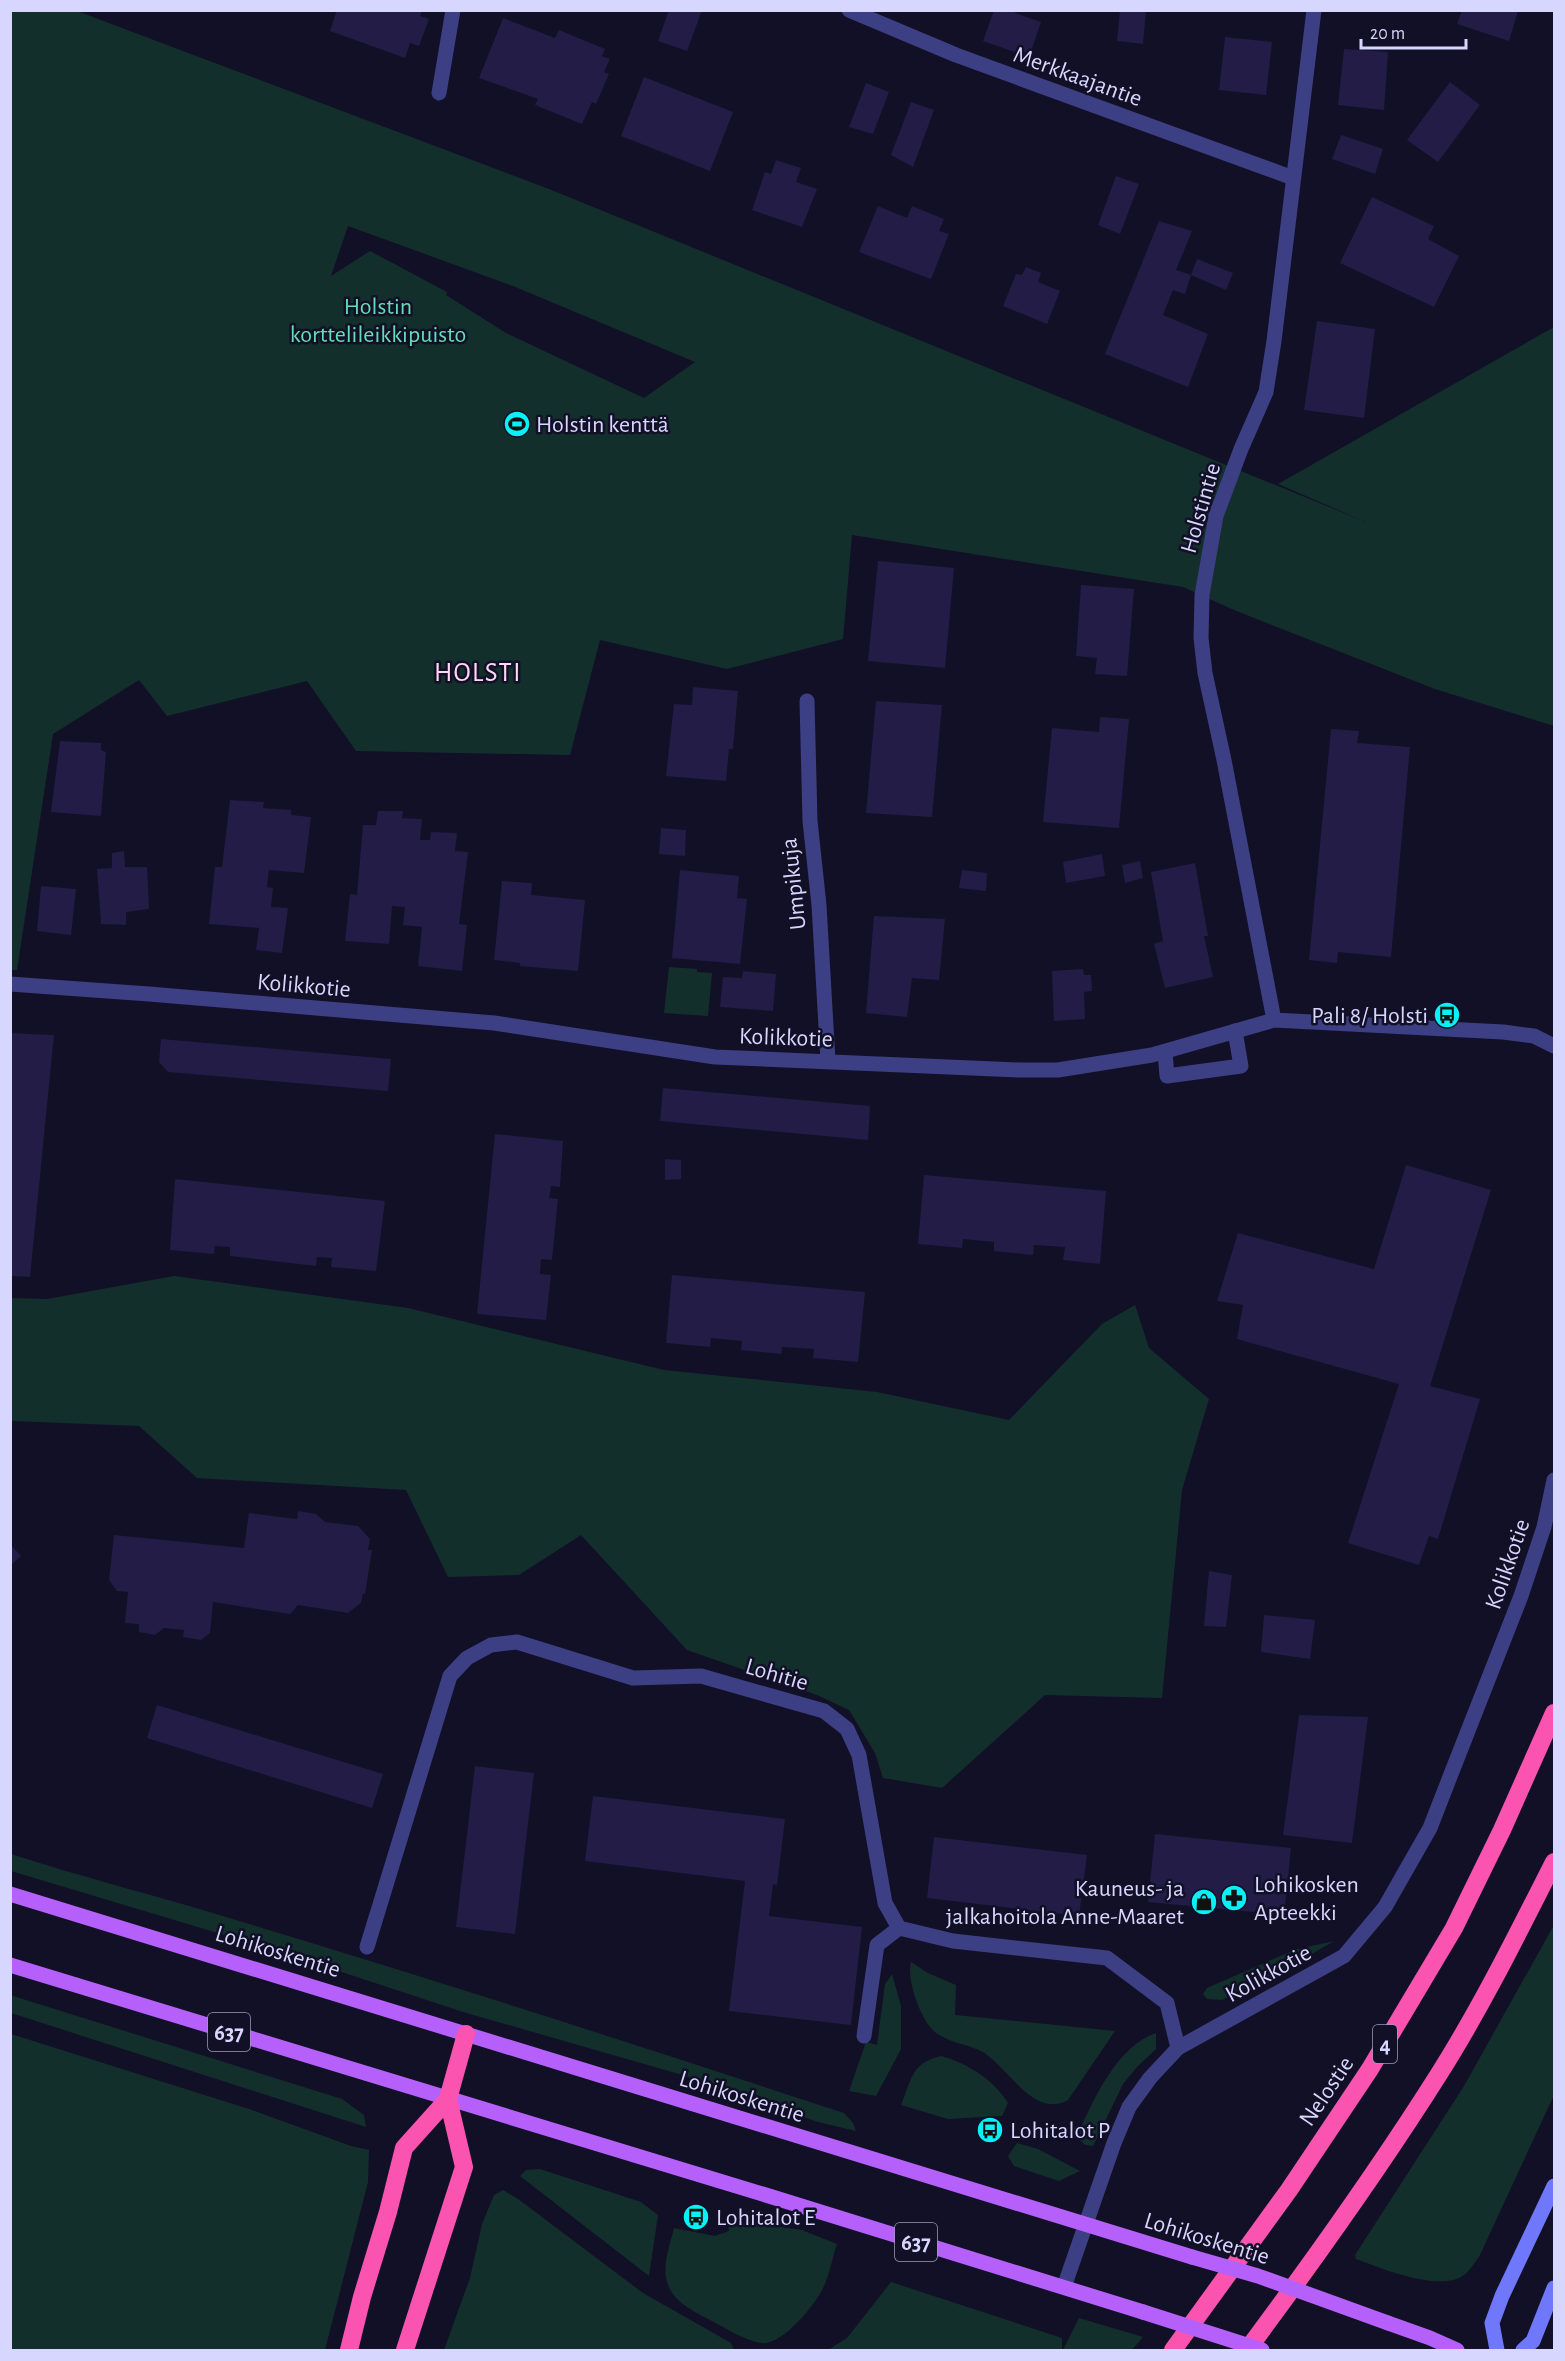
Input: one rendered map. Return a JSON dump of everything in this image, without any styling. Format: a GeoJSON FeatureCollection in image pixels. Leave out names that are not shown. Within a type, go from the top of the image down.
{"type":"FeatureCollection","features":[{"type":"Feature","properties":{"kind":"highway","name":"Nelostie"},"geometry":{"type":"LineString","coordinates":[[1173,2350],[1289,2190],[1370,2069],[1454,1928],[1502,1830],[1554,1713]]}},
{"type":"Feature","properties":{"kind":"highway"},"geometry":{"type":"LineString","coordinates":[[1248,2350],[1349,2211],[1440,2072],[1514,1941],[1554,1862]]}},
{"type":"Feature","properties":{"kind":"highway"},"geometry":{"type":"LineString","coordinates":[[349,2350],[404,2148],[448,2099],[466,2034]]}},
{"type":"Feature","properties":{"kind":"highway"},"geometry":{"type":"LineString","coordinates":[[405,2350],[464,2167],[448,2099]]}},
{"type":"Feature","properties":{"kind":"main road","name":"Lohikoskentie"},"geometry":{"type":"LineString","coordinates":[[10,1894],[338,1992],[466,2034],[1258,2276],[1430,2338],[1457,2350]]}},
{"type":"Feature","properties":{"kind":"main road","name":"637"},"geometry":{"type":"LineString","coordinates":[[10,1965],[1064,2287],[1262,2350]]}},
{"type":"Feature","properties":{"kind":"street"},"geometry":{"type":"LineString","coordinates":[[439,93],[453,10]]}},
{"type":"Feature","properties":{"kind":"street","name":"Merkkaajantie"},"geometry":{"type":"LineString","coordinates":[[849,10],[967,59],[1293,178]]}},
{"type":"Feature","properties":{"kind":"street","name":"Holstintie"},"geometry":{"type":"LineString","coordinates":[[1274,1020],[1205,673],[1201,639],[1202,595],[1216,516],[1241,449],[1266,392],[1314,10]]}},
{"type":"Feature","properties":{"kind":"street","name":"Umpikuja"},"geometry":{"type":"LineString","coordinates":[[807,701],[810,821],[819,905],[828,1061]]}},
{"type":"Feature","properties":{"kind":"street","name":"Kolikkotie"},"geometry":{"type":"LineString","coordinates":[[10,984],[494,1023],[715,1057],[1019,1070],[1058,1070],[1165,1052],[1274,1020],[1503,1032],[1534,1036],[1554,1046]]}},
{"type":"Feature","properties":{"kind":"street"},"geometry":{"type":"LineString","coordinates":[[1165,1052],[1167,1076],[1241,1066],[1235,1031]]}},
{"type":"Feature","properties":{"kind":"street","name":"Kolikkotie"},"geometry":{"type":"LineString","coordinates":[[1064,2287],[1087,2224],[1104,2167],[1129,2107],[1150,2078],[1178,2048],[1344,1956],[1385,1907],[1430,1828],[1521,1596],[1544,1527],[1554,1480]]}},
{"type":"Feature","properties":{"kind":"street","name":"Lohitie"},"geometry":{"type":"LineString","coordinates":[[366,1947],[450,1676],[467,1658],[491,1645],[517,1642],[633,1678],[701,1676],[824,1711],[847,1729],[859,1755],[885,1903],[899,1928]]}},
{"type":"Feature","properties":{"kind":"street"},"geometry":{"type":"LineString","coordinates":[[864,2036],[877,1945],[899,1928],[953,1941],[1107,1958],[1167,2003],[1178,2048]]}},
{"type":"Feature","properties":{"kind":"street"},"geometry":{"type":"LineString","coordinates":[[1497,2350],[1492,2323],[1502,2296],[1554,2186]]}},
{"type":"Feature","properties":{"kind":"street"},"geometry":{"type":"LineString","coordinates":[[1523,2350],[1533,2341],[1554,2288]]}},
{"type":"Feature","properties":{"kind":"green space","name":"Holstin korttelileikkipuisto"},"geometry":{"type":"Polygon","coordinates":[[[11,11],[77,11],[549,189],[1366,522],[1278,484],[1554,327],[1554,726],[1435,689],[1234,610],[1183,587],[852,535],[843,639],[727,669],[600,640],[570,755],[356,751],[307,681],[167,716],[139,680],[53,734],[17,970],[11,970],[11,11]],[[348,226],[331,276],[370,251],[447,292],[446,295],[506,333],[644,398],[695,362],[513,286],[348,226]]]}},
{"type":"Feature","properties":{"kind":"green space"},"geometry":{"type":"Polygon","coordinates":[[[669,967],[697,969],[697,972],[712,973],[708,1016],[664,1013],[669,967]]]}},
{"type":"Feature","properties":{"kind":"green space"},"geometry":{"type":"Polygon","coordinates":[[[174,1276],[408,1308],[664,1370],[877,1392],[1009,1420],[1102,1324],[1135,1305],[1149,1348],[1209,1399],[1182,1490],[1162,1698],[1045,1695],[942,1788],[883,1778],[875,1753],[849,1710],[817,1695],[687,1650],[581,1535],[519,1575],[448,1577],[406,1490],[197,1478],[139,1426],[11,1421],[11,1298],[47,1299],[174,1276]]]}},
{"type":"Feature","properties":{"kind":"green space"},"geometry":{"type":"Polygon","coordinates":[[[11,1854],[389,1967],[844,2113],[853,2123],[856,2131],[818,2122],[679,2074],[460,2011],[281,1952],[11,1871],[11,1854]]]}},
{"type":"Feature","properties":{"kind":"green space"},"geometry":{"type":"Polygon","coordinates":[[[1554,1925],[1554,2095],[1479,2257],[1464,2275],[1453,2280],[1441,2281],[1410,2277],[1356,2259],[1355,2255],[1464,2086],[1554,1925]]]}},
{"type":"Feature","properties":{"kind":"green space"},"geometry":{"type":"Polygon","coordinates":[[[1334,1941],[1295,1964],[1222,2000],[1207,1999],[1203,1994],[1207,1988],[1294,1950],[1334,1941]]]}},
{"type":"Feature","properties":{"kind":"green space"},"geometry":{"type":"Polygon","coordinates":[[[911,1962],[928,1973],[956,1985],[955,2015],[1115,2031],[1068,2100],[1055,2104],[1043,2103],[1021,2088],[990,2057],[979,2050],[946,2039],[930,2027],[916,2000],[911,1979],[911,1962]]]}},
{"type":"Feature","properties":{"kind":"green space"},"geometry":{"type":"Polygon","coordinates":[[[892,1974],[901,2006],[901,2049],[876,2096],[849,2091],[866,2042],[877,2045],[885,1984],[892,1974]]]}},
{"type":"Feature","properties":{"kind":"green space"},"geometry":{"type":"Polygon","coordinates":[[[10,1995],[342,2099],[364,2115],[366,2127],[11,2013],[10,1995]]]}},
{"type":"Feature","properties":{"kind":"green space"},"geometry":{"type":"Polygon","coordinates":[[[1156,2033],[1156,2049],[1123,2084],[1093,2146],[1085,2145],[1079,2139],[1080,2129],[1101,2087],[1119,2060],[1130,2049],[1142,2039],[1156,2033]]]}},
{"type":"Feature","properties":{"kind":"green space"},"geometry":{"type":"Polygon","coordinates":[[[11,2034],[249,2109],[351,2146],[369,2150],[368,2182],[325,2350],[11,2350],[11,2034]]]}},
{"type":"Feature","properties":{"kind":"green space"},"geometry":{"type":"Polygon","coordinates":[[[941,2056],[970,2068],[988,2080],[1008,2103],[1002,2116],[948,2119],[901,2105],[918,2068],[931,2059],[941,2056]]]}},
{"type":"Feature","properties":{"kind":"green space"},"geometry":{"type":"Polygon","coordinates":[[[1017,2143],[1038,2149],[1080,2171],[1059,2181],[1014,2166],[1008,2156],[1017,2143]]]}},
{"type":"Feature","properties":{"kind":"green space"},"geometry":{"type":"Polygon","coordinates":[[[540,2169],[641,2202],[658,2215],[649,2276],[520,2176],[526,2170],[540,2169]]]}},
{"type":"Feature","properties":{"kind":"green space"},"geometry":{"type":"Polygon","coordinates":[[[503,2190],[643,2293],[731,2343],[734,2350],[444,2350],[470,2278],[482,2224],[494,2195],[503,2190]]]}},
{"type":"Feature","properties":{"kind":"green space"},"geometry":{"type":"Polygon","coordinates":[[[728,2220],[802,2230],[837,2244],[825,2283],[813,2304],[788,2331],[769,2342],[761,2343],[748,2339],[691,2309],[674,2295],[667,2282],[666,2262],[674,2228],[715,2236],[729,2231],[728,2220]]]}},
{"type":"Feature","properties":{"kind":"green space"},"geometry":{"type":"Polygon","coordinates":[[[891,2282],[1062,2338],[1062,2350],[828,2350],[847,2338],[891,2282]]]}},
{"type":"Feature","properties":{"kind":"green space"},"geometry":{"type":"Polygon","coordinates":[[[1079,2318],[1143,2337],[1132,2350],[1063,2350],[1079,2318]]]}},
{"type":"Feature","properties":{"kind":"building"},"geometry":{"type":"Polygon","coordinates":[[[337,10],[422,10],[420,16],[429,19],[419,46],[410,43],[405,58],[330,31],[337,10]]]}},
{"type":"Feature","properties":{"kind":"building"},"geometry":{"type":"Polygon","coordinates":[[[669,10],[702,10],[687,51],[658,41],[669,10]]]}},
{"type":"Feature","properties":{"kind":"building"},"geometry":{"type":"Polygon","coordinates":[[[994,10],[1016,10],[1015,13],[1041,22],[1029,57],[983,41],[994,10]]]}},
{"type":"Feature","properties":{"kind":"building"},"geometry":{"type":"Polygon","coordinates":[[[1120,10],[1146,10],[1143,44],[1117,41],[1120,10]]]}},
{"type":"Feature","properties":{"kind":"building"},"geometry":{"type":"Polygon","coordinates":[[[1462,10],[1518,11],[1509,41],[1457,24],[1462,10]]]}},
{"type":"Feature","properties":{"kind":"building"},"geometry":{"type":"Polygon","coordinates":[[[503,18],[555,38],[559,30],[605,49],[602,56],[610,59],[604,72],[609,74],[596,104],[592,102],[582,124],[535,105],[538,99],[479,78],[503,18]]]}},
{"type":"Feature","properties":{"kind":"building"},"geometry":{"type":"Polygon","coordinates":[[[1225,37],[1272,42],[1266,95],[1219,90],[1225,37]]]}},
{"type":"Feature","properties":{"kind":"building"},"geometry":{"type":"Polygon","coordinates":[[[1344,49],[1388,52],[1384,110],[1338,105],[1344,49]]]}},
{"type":"Feature","properties":{"kind":"building"},"geometry":{"type":"Polygon","coordinates":[[[644,77],[733,112],[710,171],[621,136],[644,77]]]}},
{"type":"Feature","properties":{"kind":"building"},"geometry":{"type":"Polygon","coordinates":[[[1450,82],[1480,105],[1438,162],[1407,140],[1450,82]]]}},
{"type":"Feature","properties":{"kind":"building"},"geometry":{"type":"Polygon","coordinates":[[[866,83],[889,92],[873,134],[849,127],[866,83]]]}},
{"type":"Feature","properties":{"kind":"building"},"geometry":{"type":"Polygon","coordinates":[[[911,102],[934,110],[913,167],[891,155],[911,102]]]}},
{"type":"Feature","properties":{"kind":"building"},"geometry":{"type":"Polygon","coordinates":[[[1341,135],[1383,149],[1375,174],[1332,159],[1341,135]]]}},
{"type":"Feature","properties":{"kind":"building"},"geometry":{"type":"Polygon","coordinates":[[[776,160],[801,168],[796,182],[817,189],[802,227],[752,210],[765,172],[771,174],[776,160]]]}},
{"type":"Feature","properties":{"kind":"building"},"geometry":{"type":"Polygon","coordinates":[[[1116,176],[1139,184],[1120,234],[1098,225],[1116,176]]]}},
{"type":"Feature","properties":{"kind":"building"},"geometry":{"type":"Polygon","coordinates":[[[1372,197],[1434,226],[1428,239],[1459,256],[1434,307],[1340,263],[1372,197]]]}},
{"type":"Feature","properties":{"kind":"building"},"geometry":{"type":"Polygon","coordinates":[[[878,206],[907,218],[912,206],[944,219],[939,231],[949,234],[931,279],[859,252],[878,206]]]}},
{"type":"Feature","properties":{"kind":"building"},"geometry":{"type":"Polygon","coordinates":[[[1159,221],[1192,231],[1176,270],[1191,275],[1185,294],[1173,290],[1163,315],[1208,334],[1188,387],[1105,354],[1159,221]]]}},
{"type":"Feature","properties":{"kind":"building"},"geometry":{"type":"Polygon","coordinates":[[[1197,259],[1233,273],[1226,290],[1191,275],[1197,259]]]}},
{"type":"Feature","properties":{"kind":"building"},"geometry":{"type":"Polygon","coordinates":[[[1026,267],[1041,273],[1038,282],[1060,291],[1047,324],[1003,306],[1016,274],[1022,275],[1026,267]]]}},
{"type":"Feature","properties":{"kind":"building"},"geometry":{"type":"Polygon","coordinates":[[[1317,321],[1375,329],[1364,418],[1304,410],[1317,321]]]}},
{"type":"Feature","properties":{"kind":"building"},"geometry":{"type":"Polygon","coordinates":[[[878,561],[954,568],[945,668],[868,661],[878,561]]]}},
{"type":"Feature","properties":{"kind":"building"},"geometry":{"type":"Polygon","coordinates":[[[1081,585],[1134,589],[1127,676],[1095,674],[1097,658],[1076,656],[1081,585]]]}},
{"type":"Feature","properties":{"kind":"building"},"geometry":{"type":"Polygon","coordinates":[[[693,687],[738,691],[733,749],[729,749],[726,781],[666,776],[674,704],[692,705],[693,687]]]}},
{"type":"Feature","properties":{"kind":"building"},"geometry":{"type":"Polygon","coordinates":[[[876,701],[942,705],[932,817],[866,813],[876,701]]]}},
{"type":"Feature","properties":{"kind":"building"},"geometry":{"type":"Polygon","coordinates":[[[1100,717],[1129,719],[1119,828],[1043,822],[1052,728],[1099,732],[1100,717]]]}},
{"type":"Feature","properties":{"kind":"building"},"geometry":{"type":"Polygon","coordinates":[[[1331,729],[1359,731],[1357,743],[1410,747],[1391,957],[1338,952],[1337,963],[1309,960],[1331,729]]]}},
{"type":"Feature","properties":{"kind":"building"},"geometry":{"type":"Polygon","coordinates":[[[60,741],[101,743],[101,750],[106,752],[101,816],[51,812],[60,741]]]}},
{"type":"Feature","properties":{"kind":"building"},"geometry":{"type":"Polygon","coordinates":[[[230,800],[264,802],[263,808],[291,810],[291,815],[311,817],[304,873],[269,870],[267,887],[273,888],[271,907],[288,908],[282,953],[256,950],[259,928],[209,924],[215,867],[222,867],[230,800]]]}},
{"type":"Feature","properties":{"kind":"building"},"geometry":{"type":"Polygon","coordinates":[[[378,811],[403,811],[402,818],[422,819],[420,840],[430,840],[431,832],[457,833],[455,851],[468,852],[459,924],[467,925],[462,971],[418,966],[422,927],[403,925],[405,907],[392,906],[389,944],[345,941],[350,894],[357,895],[363,825],[376,825],[378,811]]]}},
{"type":"Feature","properties":{"kind":"building"},"geometry":{"type":"Polygon","coordinates":[[[661,828],[686,830],[685,856],[659,854],[661,828]]]}},
{"type":"Feature","properties":{"kind":"building"},"geometry":{"type":"Polygon","coordinates":[[[124,851],[125,867],[147,867],[149,909],[126,912],[126,925],[101,924],[97,869],[112,868],[112,853],[124,851]]]}},
{"type":"Feature","properties":{"kind":"building"},"geometry":{"type":"Polygon","coordinates":[[[1102,854],[1105,876],[1066,883],[1063,862],[1102,854]]]}},
{"type":"Feature","properties":{"kind":"building"},"geometry":{"type":"Polygon","coordinates":[[[1140,861],[1143,878],[1125,883],[1122,865],[1140,861]]]}},
{"type":"Feature","properties":{"kind":"building"},"geometry":{"type":"Polygon","coordinates":[[[1195,863],[1208,936],[1204,936],[1213,977],[1165,988],[1154,944],[1163,941],[1151,872],[1195,863]]]}},
{"type":"Feature","properties":{"kind":"building"},"geometry":{"type":"Polygon","coordinates":[[[680,870],[739,876],[737,898],[747,899],[740,964],[672,958],[680,870]]]}},
{"type":"Feature","properties":{"kind":"building"},"geometry":{"type":"Polygon","coordinates":[[[962,870],[987,873],[986,891],[959,888],[962,870]]]}},
{"type":"Feature","properties":{"kind":"building"},"geometry":{"type":"Polygon","coordinates":[[[502,881],[532,883],[531,895],[585,900],[578,971],[520,966],[520,963],[494,960],[502,881]]]}},
{"type":"Feature","properties":{"kind":"building"},"geometry":{"type":"Polygon","coordinates":[[[41,886],[76,889],[71,935],[37,931],[41,886]]]}},
{"type":"Feature","properties":{"kind":"building"},"geometry":{"type":"Polygon","coordinates":[[[874,916],[945,919],[939,980],[912,978],[907,1017],[866,1013],[874,916]]]}},
{"type":"Feature","properties":{"kind":"building"},"geometry":{"type":"Polygon","coordinates":[[[1083,969],[1084,975],[1091,975],[1092,991],[1084,992],[1085,1019],[1054,1021],[1052,971],[1083,969]]]}},
{"type":"Feature","properties":{"kind":"building"},"geometry":{"type":"Polygon","coordinates":[[[743,971],[776,974],[773,1011],[720,1007],[723,977],[742,978],[743,971]]]}},
{"type":"Feature","properties":{"kind":"building"},"geometry":{"type":"Polygon","coordinates":[[[10,1033],[54,1035],[30,1277],[10,1276],[10,1033]]]}},
{"type":"Feature","properties":{"kind":"building"},"geometry":{"type":"Polygon","coordinates":[[[161,1039],[391,1059],[388,1091],[168,1072],[159,1062],[161,1039]]]}},
{"type":"Feature","properties":{"kind":"building"},"geometry":{"type":"Polygon","coordinates":[[[663,1088],[870,1106],[868,1140],[660,1121],[663,1088]]]}},
{"type":"Feature","properties":{"kind":"building"},"geometry":{"type":"Polygon","coordinates":[[[495,1134],[563,1141],[560,1187],[551,1186],[549,1198],[558,1199],[552,1260],[541,1259],[540,1274],[551,1275],[546,1320],[477,1314],[495,1134]]]}},
{"type":"Feature","properties":{"kind":"building"},"geometry":{"type":"Polygon","coordinates":[[[665,1159],[681,1160],[681,1179],[665,1180],[665,1159]]]}},
{"type":"Feature","properties":{"kind":"building"},"geometry":{"type":"Polygon","coordinates":[[[1406,1165],[1491,1190],[1430,1386],[1480,1399],[1438,1539],[1429,1536],[1419,1565],[1348,1543],[1399,1384],[1237,1339],[1243,1305],[1217,1301],[1238,1233],[1374,1269],[1406,1165]]]}},
{"type":"Feature","properties":{"kind":"building"},"geometry":{"type":"Polygon","coordinates":[[[924,1175],[1106,1191],[1100,1264],[1063,1260],[1065,1247],[1034,1245],[1033,1255],[994,1251],[994,1242],[963,1239],[962,1248],[918,1244],[924,1175]]]}},
{"type":"Feature","properties":{"kind":"building"},"geometry":{"type":"Polygon","coordinates":[[[175,1179],[385,1201],[376,1271],[331,1267],[332,1258],[317,1257],[316,1266],[230,1256],[230,1247],[215,1246],[214,1254],[170,1250],[175,1179]]]}},
{"type":"Feature","properties":{"kind":"building"},"geometry":{"type":"Polygon","coordinates":[[[672,1275],[865,1292],[858,1362],[813,1358],[814,1349],[782,1347],[781,1354],[741,1350],[742,1341],[711,1338],[710,1347],[666,1343],[672,1275]]]}},
{"type":"Feature","properties":{"kind":"building"},"geometry":{"type":"Polygon","coordinates":[[[298,1511],[316,1514],[325,1522],[358,1526],[370,1539],[368,1550],[372,1550],[365,1594],[363,1593],[361,1603],[348,1613],[298,1605],[290,1614],[213,1602],[210,1633],[201,1640],[183,1637],[184,1630],[164,1628],[155,1635],[139,1632],[139,1624],[125,1623],[128,1592],[117,1591],[109,1580],[114,1535],[244,1548],[249,1513],[297,1519],[298,1511]]]}},
{"type":"Feature","properties":{"kind":"building"},"geometry":{"type":"Polygon","coordinates":[[[10,1544],[21,1556],[10,1566],[10,1544]]]}},
{"type":"Feature","properties":{"kind":"building"},"geometry":{"type":"Polygon","coordinates":[[[1209,1571],[1232,1575],[1226,1627],[1204,1626],[1209,1571]]]}},
{"type":"Feature","properties":{"kind":"building"},"geometry":{"type":"Polygon","coordinates":[[[1264,1615],[1315,1620],[1310,1659],[1261,1652],[1264,1615]]]}},
{"type":"Feature","properties":{"kind":"building"},"geometry":{"type":"Polygon","coordinates":[[[157,1705],[383,1774],[372,1808],[147,1738],[157,1705]]]}},
{"type":"Feature","properties":{"kind":"building"},"geometry":{"type":"Polygon","coordinates":[[[1299,1715],[1368,1717],[1352,1843],[1283,1835],[1299,1715]]]}},
{"type":"Feature","properties":{"kind":"building"},"geometry":{"type":"Polygon","coordinates":[[[475,1766],[534,1773],[515,1934],[456,1927],[475,1766]]]}},
{"type":"Feature","properties":{"kind":"building"},"geometry":{"type":"Polygon","coordinates":[[[593,1796],[785,1819],[777,1885],[773,1884],[769,1916],[862,1927],[851,2025],[729,2011],[745,1881],[585,1861],[593,1796]]]}},
{"type":"Feature","properties":{"kind":"building"},"geometry":{"type":"Polygon","coordinates":[[[1155,1834],[1291,1848],[1284,1915],[1148,1902],[1155,1834]]]}},
{"type":"Feature","properties":{"kind":"building"},"geometry":{"type":"Polygon","coordinates":[[[934,1837],[1087,1855],[1079,1916],[927,1898],[934,1837]]]}},
{"type":"Feature","properties":{"kind":"place","name":"Holstin kenttä"},"geometry":{"type":"Point","coordinates":[517,424]}},
{"type":"Feature","properties":{"kind":"place","name":"Pali 8/ Holsti"},"geometry":{"type":"Point","coordinates":[1447,1015]}},
{"type":"Feature","properties":{"kind":"place","name":"Lohikosken Apteekki"},"geometry":{"type":"Point","coordinates":[1234,1898]}},
{"type":"Feature","properties":{"kind":"place","name":"Kauneus- ja jalkahoitola Anne-Maaret"},"geometry":{"type":"Point","coordinates":[1204,1902]}},
{"type":"Feature","properties":{"kind":"place","name":"Lohitalot P"},"geometry":{"type":"Point","coordinates":[990,2130]}},
{"type":"Feature","properties":{"kind":"place","name":"Lohitalot E"},"geometry":{"type":"Point","coordinates":[696,2217]}},
{"type":"Feature","properties":{"kind":"district","name":"HOLSTI"},"geometry":{"type":"Point","coordinates":[478,672]}}]}
